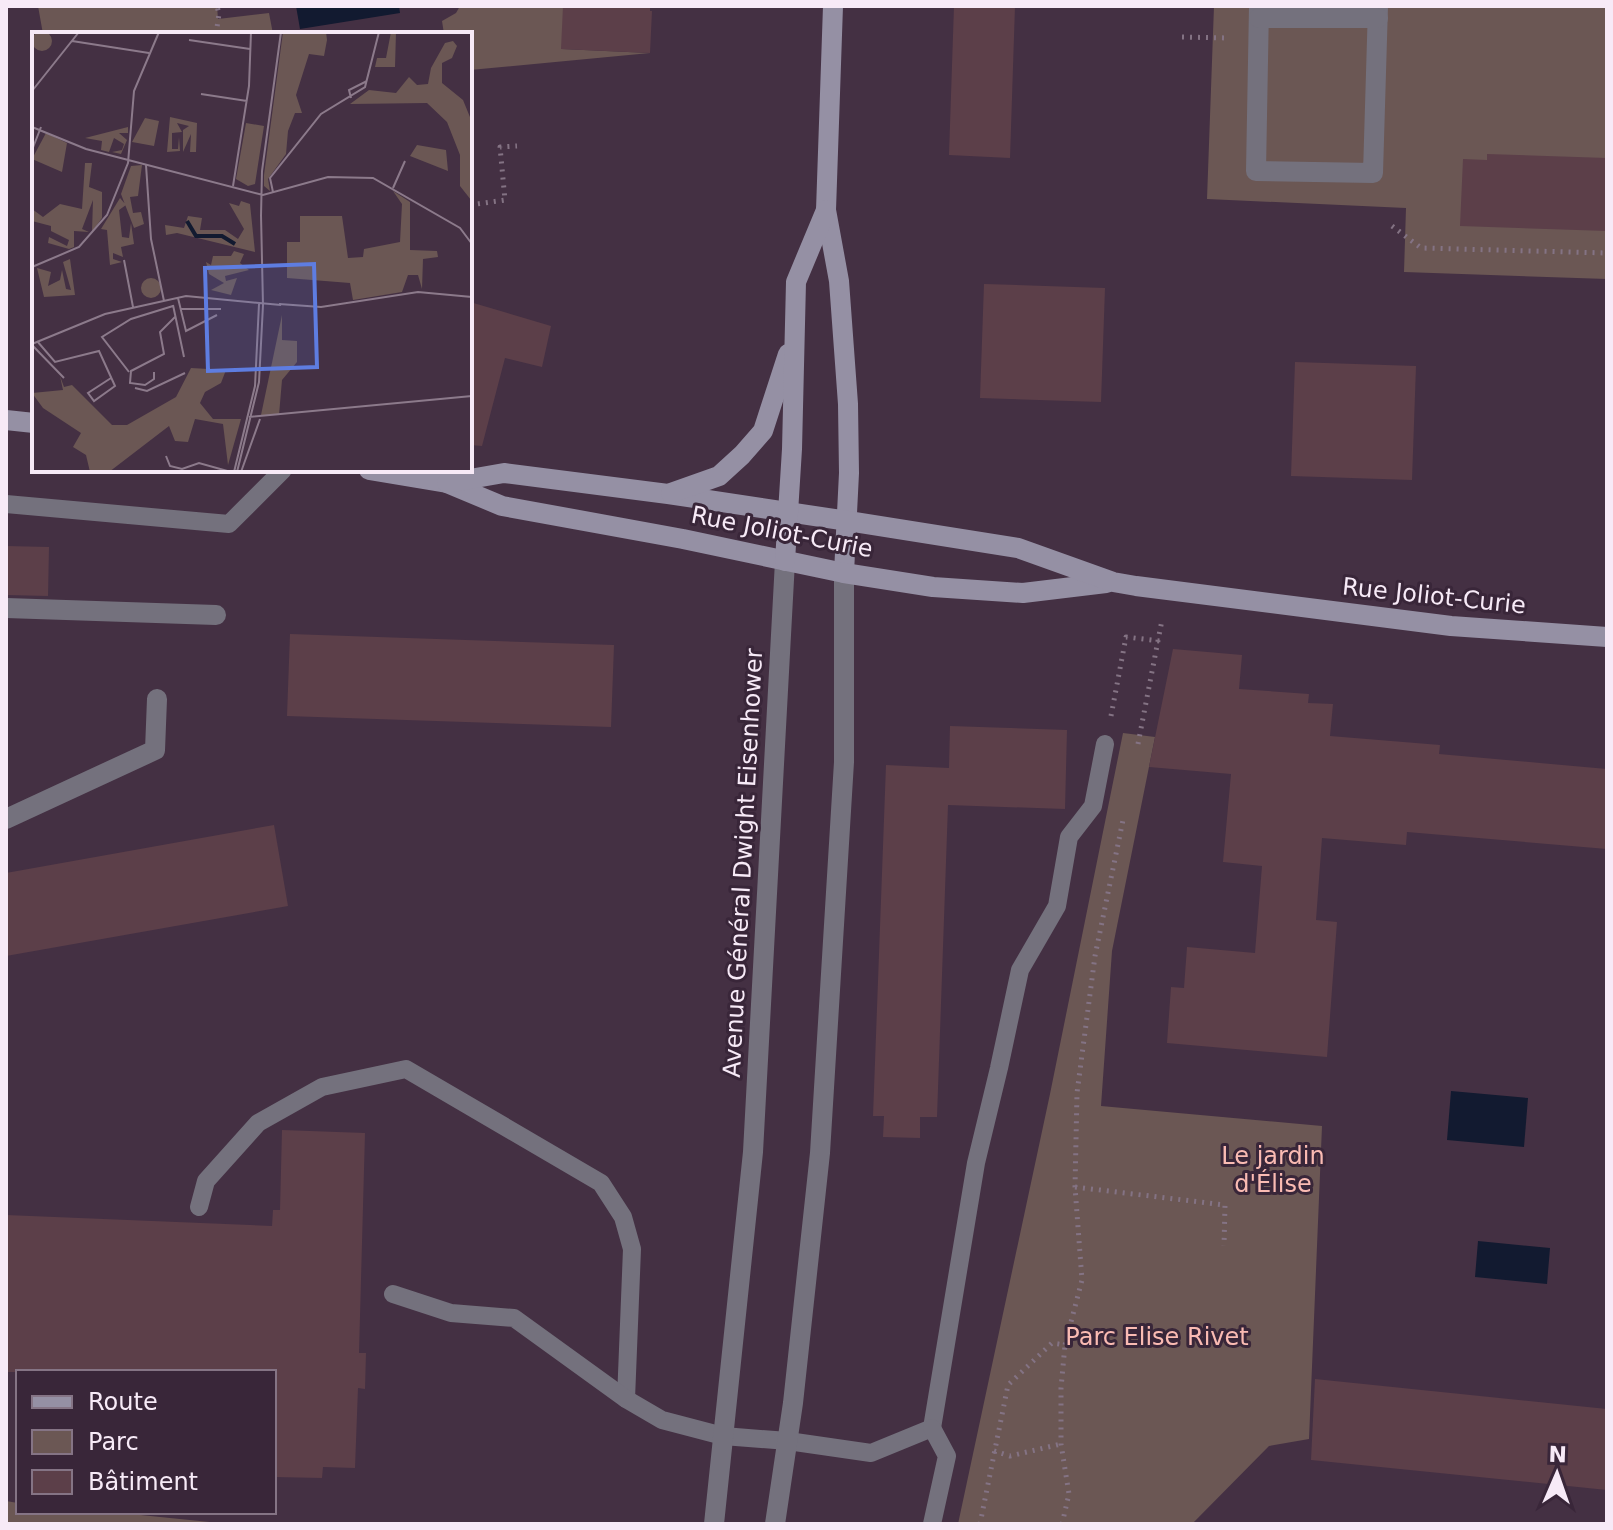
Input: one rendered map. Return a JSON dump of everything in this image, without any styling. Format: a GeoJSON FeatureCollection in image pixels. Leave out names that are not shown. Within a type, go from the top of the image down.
{"type":"FeatureCollection","features":[{"type":"Feature","properties":{"kind":"main road","name":"Avenue Général Dwight Eisenhower"},"geometry":{"type":"LineString","coordinates":[[833,6],[826,210],[839,281],[848,404],[848,521],[844,573]]}},
{"type":"Feature","properties":{"kind":"main road","name":"Avenue Général Dwight Eisenhower"},"geometry":{"type":"LineString","coordinates":[[785,561],[796,282],[826,210]]}},
{"type":"Feature","properties":{"kind":"main road"},"geometry":{"type":"LineString","coordinates":[[668,494],[719,476],[763,431],[794,335]]}},
{"type":"Feature","properties":{"kind":"main road"},"geometry":{"type":"LineString","coordinates":[[6,420],[32,423]]}},
{"type":"Feature","properties":{"kind":"main road","name":"Rue Joliot-Curie"},"geometry":{"type":"LineString","coordinates":[[381,472],[447,483],[502,506],[683,539],[844,573],[933,587],[1023,593],[1113,582]]}},
{"type":"Feature","properties":{"kind":"main road","name":"Rue Joliot-Curie"},"geometry":{"type":"LineString","coordinates":[[447,483],[504,473],[668,494],[1018,548],[1113,582],[1451,626],[1607,637]]}},
{"type":"Feature","properties":{"kind":"street"},"geometry":{"type":"LineString","coordinates":[[1378,12],[1373,173],[1256,171],[1259,21],[1378,12]]}},
{"type":"Feature","properties":{"kind":"street","name":"Avenue Général Dwight Eisenhower"},"geometry":{"type":"LineString","coordinates":[[714,1524],[753,1152],[785,561]]}},
{"type":"Feature","properties":{"kind":"street","name":"Avenue Général Dwight Eisenhower"},"geometry":{"type":"LineString","coordinates":[[775,1524],[793,1403],[821,1137],[844,762],[844,573]]}},
{"type":"Feature","properties":{"kind":"street"},"geometry":{"type":"LineString","coordinates":[[6,608],[216,615]]}},
{"type":"Feature","properties":{"kind":"street"},"geometry":{"type":"LineString","coordinates":[[6,819],[155,750],[157,699]]}},
{"type":"Feature","properties":{"kind":"lane"},"geometry":{"type":"LineString","coordinates":[[6,504],[229,524],[281,472]]}},
{"type":"Feature","properties":{"kind":"lane"},"geometry":{"type":"LineString","coordinates":[[932,1524],[947,1456],[932,1428],[976,1163],[1020,970],[1057,906],[1069,837],[1093,806],[1105,744]]}},
{"type":"Feature","properties":{"kind":"lane"},"geometry":{"type":"LineString","coordinates":[[199,1207],[206,1181],[258,1123],[322,1087],[406,1069],[601,1183],[623,1217],[632,1249],[626,1399]]}},
{"type":"Feature","properties":{"kind":"lane"},"geometry":{"type":"LineString","coordinates":[[393,1294],[451,1313],[514,1318],[626,1399],[662,1420],[723,1436],[788,1441],[871,1453],[932,1428]]}},
{"type":"Feature","properties":{"kind":"path"},"geometry":{"type":"LineString","coordinates":[[216,32],[217,6]]}},
{"type":"Feature","properties":{"kind":"path"},"geometry":{"type":"LineString","coordinates":[[1182,37],[1259,21]]}},
{"type":"Feature","properties":{"kind":"path"},"geometry":{"type":"LineString","coordinates":[[472,205],[505,200],[500,147],[517,146]]}},
{"type":"Feature","properties":{"kind":"path"},"geometry":{"type":"LineString","coordinates":[[1392,226],[1421,248],[1607,253]]}},
{"type":"Feature","properties":{"kind":"path"},"geometry":{"type":"LineString","coordinates":[[1137,750],[1160,641],[1166,590]]}},
{"type":"Feature","properties":{"kind":"path"},"geometry":{"type":"LineString","coordinates":[[1105,744],[1126,637],[1160,641]]}},
{"type":"Feature","properties":{"kind":"path"},"geometry":{"type":"LineString","coordinates":[[1062,1524],[1069,1494],[1061,1444],[1061,1388],[1065,1345],[1082,1280],[1075,1187],[1077,1093],[1095,956],[1125,809]]}},
{"type":"Feature","properties":{"kind":"path"},"geometry":{"type":"LineString","coordinates":[[1075,1187],[1225,1205],[1224,1246]]}},
{"type":"Feature","properties":{"kind":"path"},"geometry":{"type":"LineString","coordinates":[[980,1524],[1008,1385],[1052,1343],[1065,1345]]}},
{"type":"Feature","properties":{"kind":"path"},"geometry":{"type":"LineString","coordinates":[[994,1451],[1010,1456],[1061,1444]]}},
{"type":"Feature","properties":{"kind":"green space"},"geometry":{"type":"Polygon","coordinates":[[[38,6],[217,6],[218,19],[269,13],[273,32],[43,32],[38,6]]]}},
{"type":"Feature","properties":{"kind":"green space"},"geometry":{"type":"Polygon","coordinates":[[[460,6],[566,6],[562,49],[650,53],[472,70],[472,32],[444,32],[442,21],[456,13],[460,6]]]}},
{"type":"Feature","properties":{"kind":"green space"},"geometry":{"type":"Polygon","coordinates":[[[1214,6],[1607,6],[1607,279],[1404,272],[1406,208],[1207,199],[1214,6]]]}},
{"type":"Feature","properties":{"kind":"green space","name":"Parc Elise Rivet"},"geometry":{"type":"Polygon","coordinates":[[[1123,733],[1155,737],[1112,951],[1101,1106],[1322,1126],[1309,1439],[1269,1446],[1192,1524],[958,1524],[1050,1094],[1123,733]]]}},
{"type":"Feature","properties":{"kind":"green space"},"geometry":{"type":"Polygon","coordinates":[[[6,1501],[16,1503],[16,1514],[131,1514],[229,1524],[6,1524],[6,1501]]]}},
{"type":"Feature","properties":{"kind":"water"},"geometry":{"type":"Polygon","coordinates":[[[296,6],[399,6],[400,13],[300,29],[296,6]]]}},
{"type":"Feature","properties":{"kind":"water"},"geometry":{"type":"Polygon","coordinates":[[[1451,1091],[1528,1098],[1524,1147],[1447,1140],[1451,1091]]]}},
{"type":"Feature","properties":{"kind":"water"},"geometry":{"type":"Polygon","coordinates":[[[1478,1241],[1550,1248],[1547,1284],[1475,1277],[1478,1241]]]}},
{"type":"Feature","properties":{"kind":"building"},"geometry":{"type":"Polygon","coordinates":[[[563,6],[650,6],[650,53],[561,49],[563,6]]]}},
{"type":"Feature","properties":{"kind":"building"},"geometry":{"type":"Polygon","coordinates":[[[954,6],[1015,6],[1010,158],[949,155],[954,6]]]}},
{"type":"Feature","properties":{"kind":"building"},"geometry":{"type":"Polygon","coordinates":[[[1487,154],[1607,158],[1607,231],[1460,226],[1463,159],[1487,160],[1487,154]]]}},
{"type":"Feature","properties":{"kind":"building"},"geometry":{"type":"Polygon","coordinates":[[[984,284],[1105,288],[1101,402],[980,398],[984,284]]]}},
{"type":"Feature","properties":{"kind":"building"},"geometry":{"type":"Polygon","coordinates":[[[472,303],[551,326],[542,367],[505,358],[482,446],[472,445],[472,303]]]}},
{"type":"Feature","properties":{"kind":"building"},"geometry":{"type":"Polygon","coordinates":[[[1295,362],[1416,366],[1412,480],[1291,476],[1295,362]]]}},
{"type":"Feature","properties":{"kind":"building"},"geometry":{"type":"Polygon","coordinates":[[[6,546],[49,547],[48,596],[6,595],[6,546]]]}},
{"type":"Feature","properties":{"kind":"building"},"geometry":{"type":"Polygon","coordinates":[[[290,634],[614,645],[611,727],[287,716],[290,634]]]}},
{"type":"Feature","properties":{"kind":"building"},"geometry":{"type":"Polygon","coordinates":[[[1173,649],[1242,655],[1239,689],[1309,694],[1308,703],[1333,704],[1330,736],[1440,745],[1439,754],[1607,769],[1607,849],[1407,832],[1406,845],[1322,838],[1316,920],[1337,922],[1327,1057],[1167,1043],[1171,987],[1184,988],[1187,947],[1255,953],[1262,866],[1223,862],[1231,774],[1149,767],[1173,649]]]}},
{"type":"Feature","properties":{"kind":"building"},"geometry":{"type":"Polygon","coordinates":[[[950,726],[1067,730],[1065,809],[948,805],[937,1117],[920,1117],[920,1138],[883,1137],[884,1116],[873,1116],[886,765],[949,768],[950,726]]]}},
{"type":"Feature","properties":{"kind":"building"},"geometry":{"type":"Polygon","coordinates":[[[274,825],[288,906],[6,956],[6,873],[274,825]]]}},
{"type":"Feature","properties":{"kind":"building"},"geometry":{"type":"Polygon","coordinates":[[[282,1130],[365,1133],[359,1353],[366,1353],[365,1389],[358,1388],[355,1468],[323,1467],[322,1478],[276,1477],[276,1370],[6,1372],[6,1215],[272,1226],[273,1210],[280,1210],[282,1130]]]}},
{"type":"Feature","properties":{"kind":"building"},"geometry":{"type":"Polygon","coordinates":[[[1315,1379],[1607,1409],[1607,1490],[1311,1460],[1315,1379]]]}},
{"type":"Feature","properties":{"kind":"park label","name":"Le jardin d'Élise"},"geometry":{"type":"Point","coordinates":[1273,1170]}}]}
